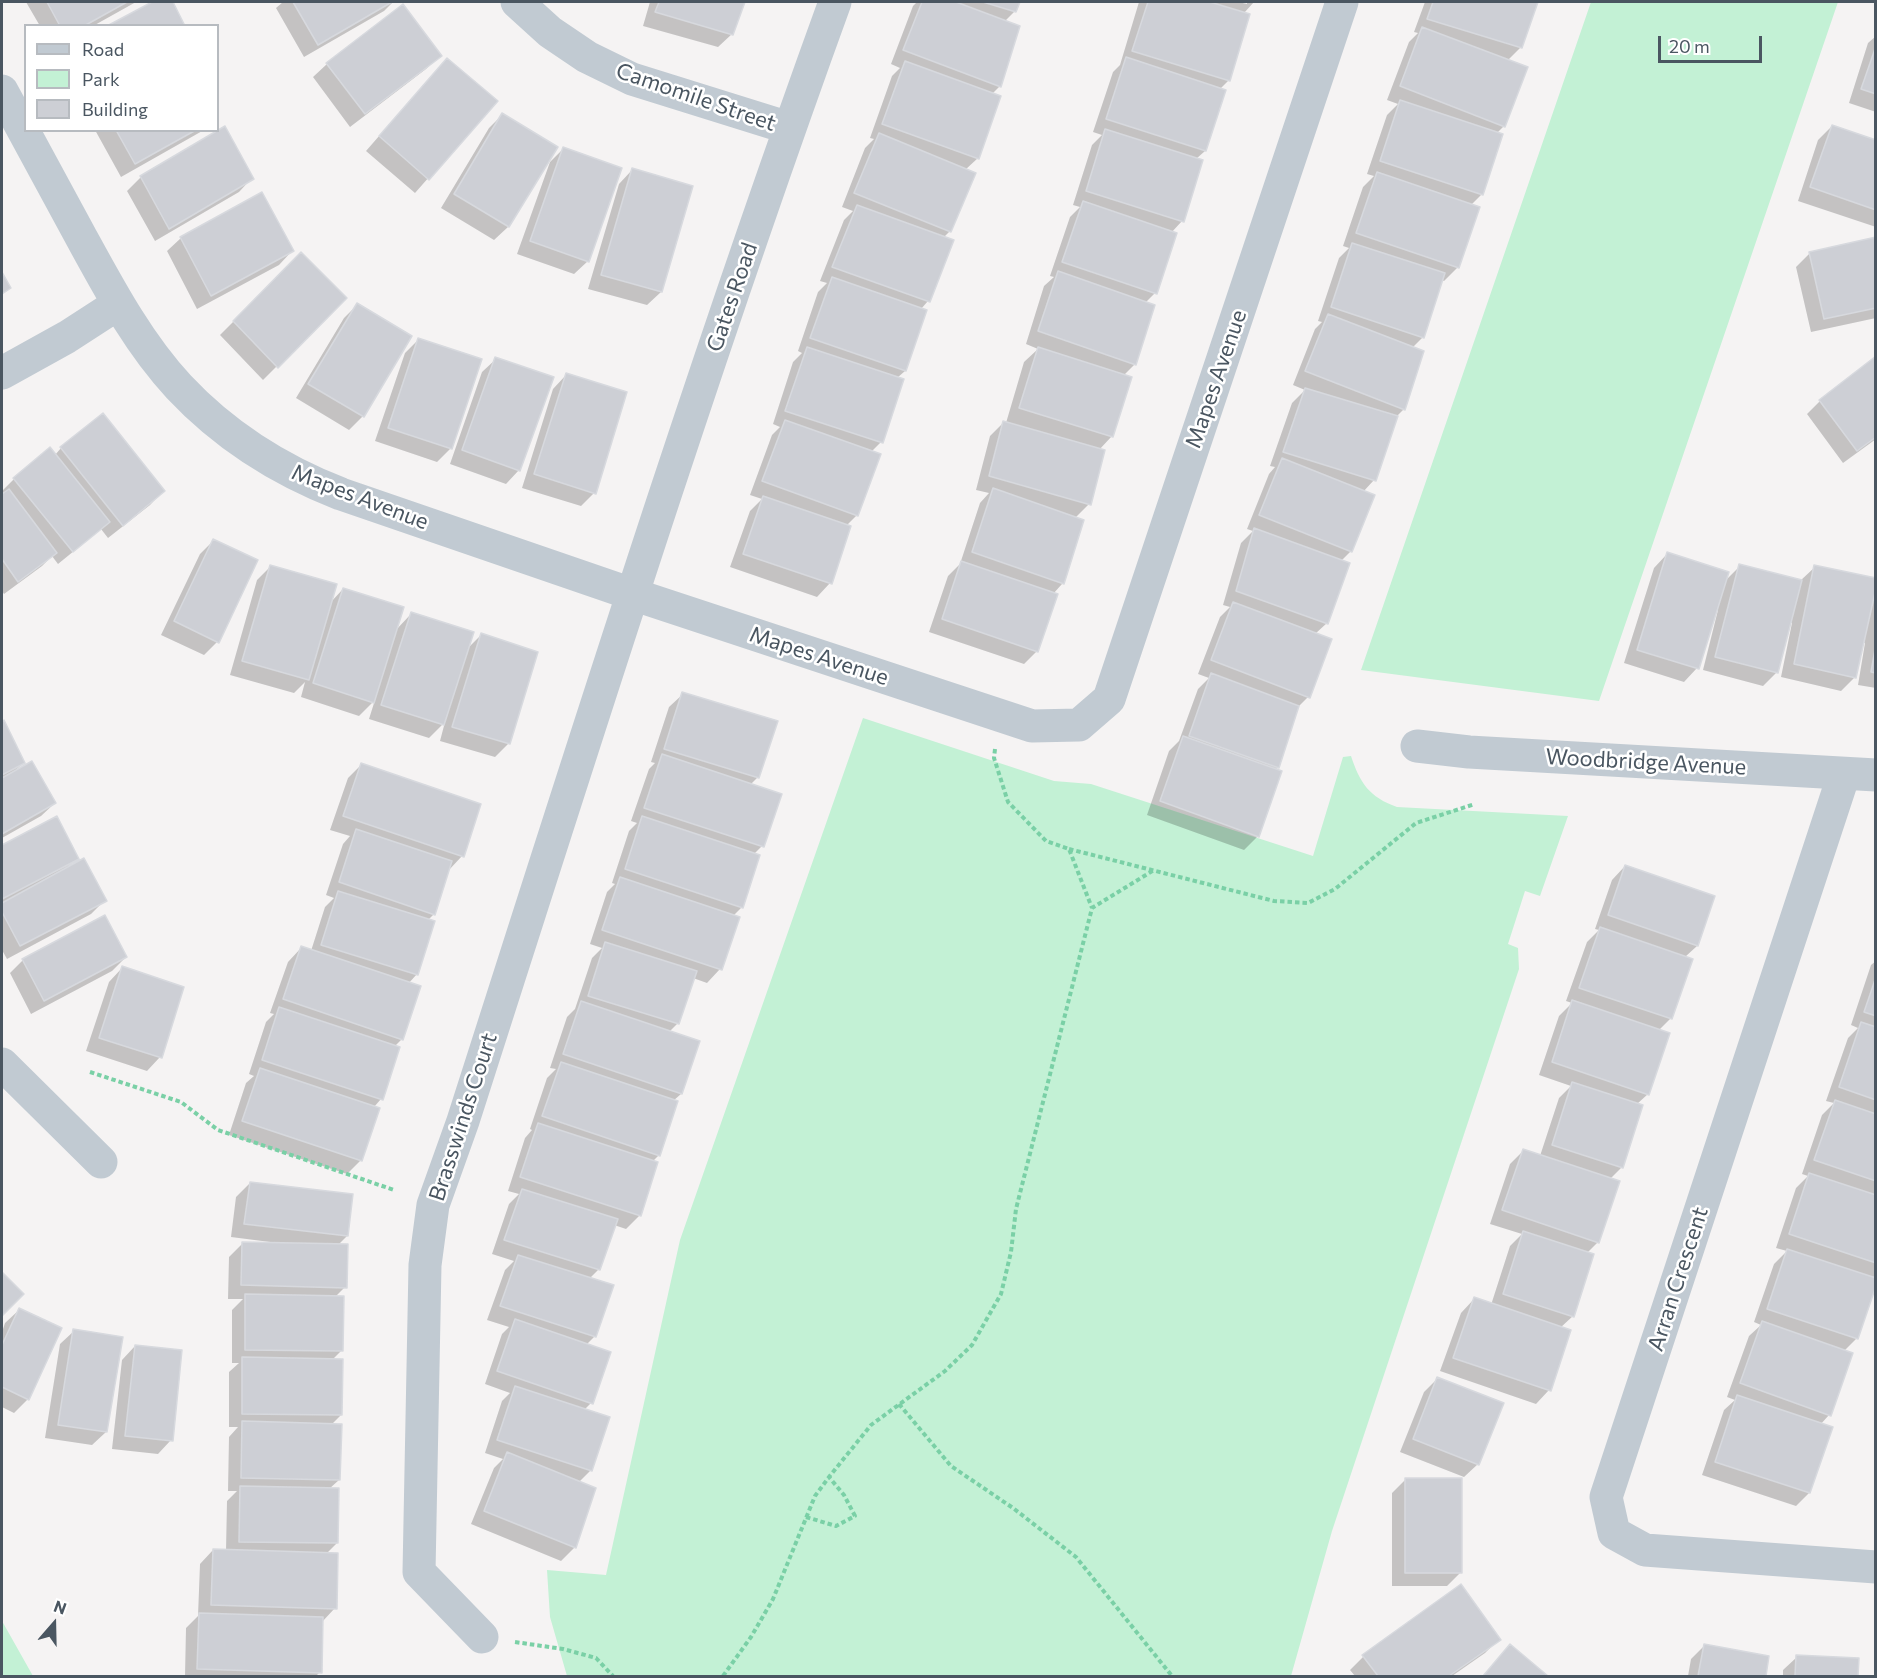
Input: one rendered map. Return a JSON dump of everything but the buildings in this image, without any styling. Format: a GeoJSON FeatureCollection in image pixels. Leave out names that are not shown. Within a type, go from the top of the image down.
{"type":"FeatureCollection","features":[{"type":"Feature","properties":{"kind":"street","name":"Camomile Street"},"geometry":{"type":"LineString","coordinates":[[517,2],[550,32],[587,57],[632,79],[789,128]]}},
{"type":"Feature","properties":{"kind":"street","name":"Gates Road"},"geometry":{"type":"LineString","coordinates":[[632,594],[789,128],[835,2]]}},
{"type":"Feature","properties":{"kind":"street","name":"Mapes Avenue"},"geometry":{"type":"LineString","coordinates":[[24,132],[118,304],[149,350],[179,387],[218,424],[275,464],[310,482],[341,494],[632,594],[998,715],[1032,726],[1079,725],[1108,699],[1342,2]]}},
{"type":"Feature","properties":{"kind":"street","name":"Mapes Avenue"},"geometry":{"type":"LineString","coordinates":[[2,91],[24,131]]}},
{"type":"Feature","properties":{"kind":"street"},"geometry":{"type":"LineString","coordinates":[[2,373],[67,337],[118,304]]}},
{"type":"Feature","properties":{"kind":"street","name":"Brasswinds Court"},"geometry":{"type":"LineString","coordinates":[[482,1637],[419,1572],[425,1265],[433,1205],[467,1110],[632,594]]}},
{"type":"Feature","properties":{"kind":"street","name":"Woodbridge Avenue"},"geometry":{"type":"LineString","coordinates":[[1417,747],[1469,752],[1860,774]]}},
{"type":"Feature","properties":{"kind":"street","name":"Arran Crescent"},"geometry":{"type":"LineString","coordinates":[[1860,774],[1606,1497],[1614,1533],[1646,1550],[1875,1567]]}},
{"type":"Feature","properties":{"kind":"street"},"geometry":{"type":"LineString","coordinates":[[2,1064],[101,1162]]}},
{"type":"Feature","properties":{"kind":"path"},"geometry":{"type":"LineString","coordinates":[[998,715],[994,758],[1008,802],[1046,840],[1069,849],[1274,901],[1308,903],[1335,889],[1416,823],[1474,804]]}},
{"type":"Feature","properties":{"kind":"path"},"geometry":{"type":"LineString","coordinates":[[723,1677],[752,1637],[772,1599],[815,1496],[871,1425],[945,1371],[972,1345],[1001,1293],[1011,1252],[1016,1209],[1092,908],[1069,849]]}},
{"type":"Feature","properties":{"kind":"path"},"geometry":{"type":"LineString","coordinates":[[1092,908],[1154,870]]}},
{"type":"Feature","properties":{"kind":"path"},"geometry":{"type":"LineString","coordinates":[[90,1072],[181,1102],[218,1130],[394,1191]]}},
{"type":"Feature","properties":{"kind":"path"},"geometry":{"type":"LineString","coordinates":[[899,1404],[951,1466],[1013,1508],[1076,1557],[1172,1677]]}},
{"type":"Feature","properties":{"kind":"path"},"geometry":{"type":"LineString","coordinates":[[806,1517],[836,1526],[855,1516],[844,1495],[829,1477]]}},
{"type":"Feature","properties":{"kind":"path"},"geometry":{"type":"LineString","coordinates":[[482,1637],[563,1649],[596,1659],[613,1677]]}},
{"type":"Feature","properties":{"kind":"green space"},"geometry":{"type":"Polygon","coordinates":[[[1591,2],[1838,2],[1599,701],[1361,670],[1591,2]]]}},
{"type":"Feature","properties":{"kind":"green space"},"geometry":{"type":"Polygon","coordinates":[[[863,718],[1054,781],[1091,784],[1313,856],[1343,757],[1351,756],[1362,781],[1373,794],[1397,807],[1568,816],[1540,896],[1525,891],[1508,944],[1518,948],[1519,969],[1332,1531],[1291,1676],[567,1676],[550,1617],[547,1570],[606,1575],[680,1240],[863,718]]]}},
{"type":"Feature","properties":{"kind":"green space"},"geometry":{"type":"Polygon","coordinates":[[[2,1621],[33,1676],[2,1676],[2,1621]]]}}]}
